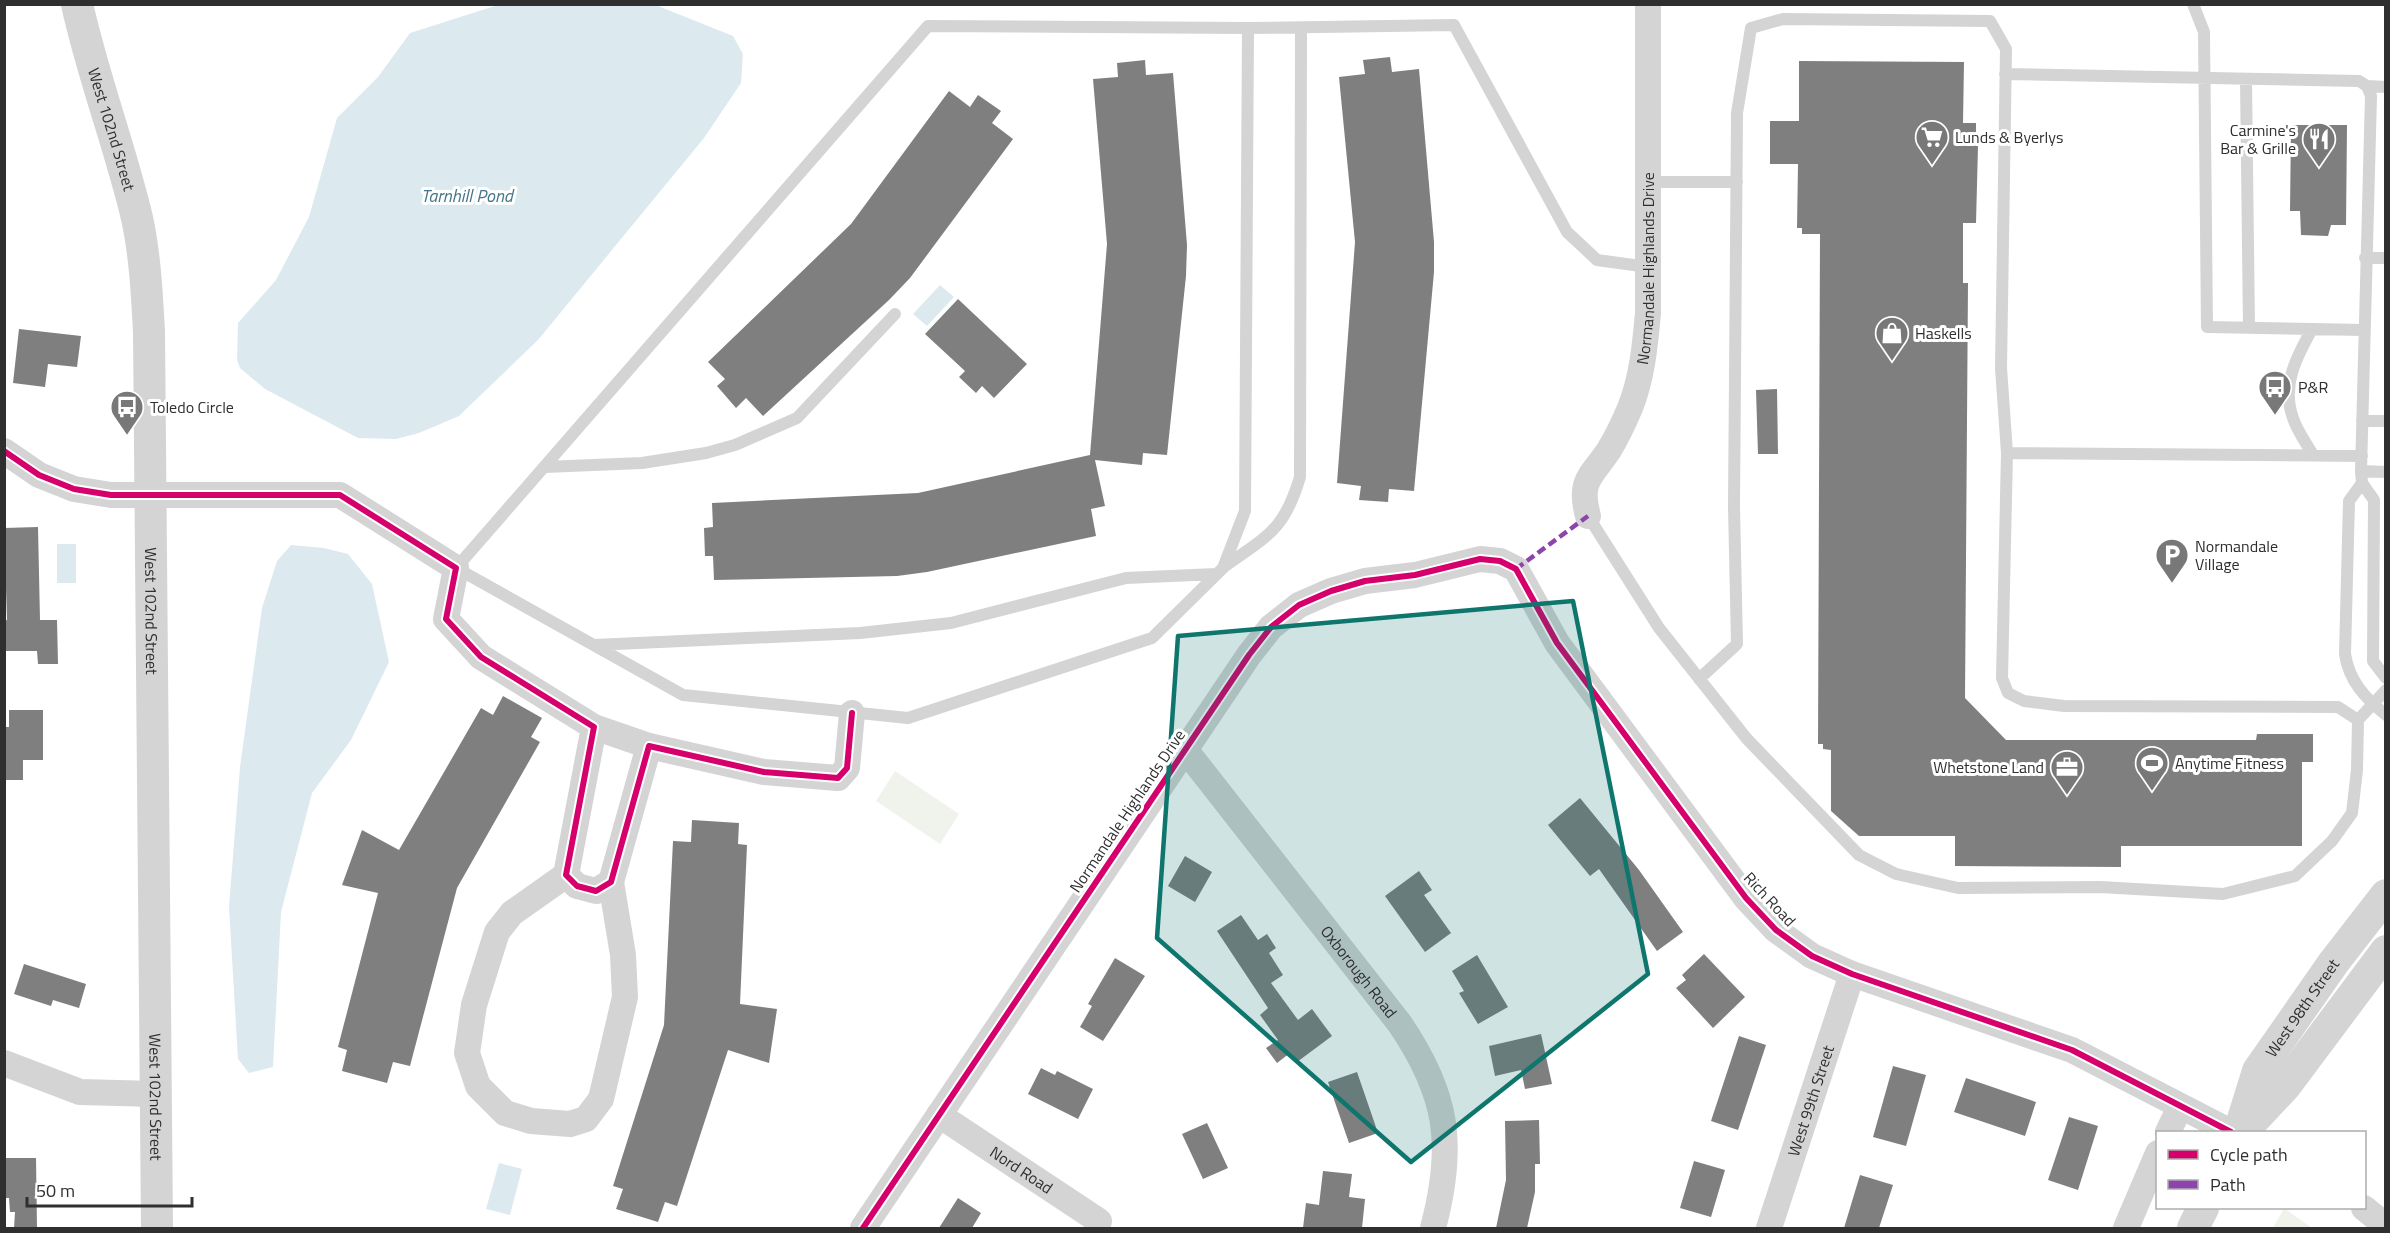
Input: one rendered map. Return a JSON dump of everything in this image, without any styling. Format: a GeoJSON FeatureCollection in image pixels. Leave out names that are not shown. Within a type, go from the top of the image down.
{"type":"FeatureCollection","features":[{"type":"Feature","properties":{"kind":"street","name":"West 102nd Street"},"geometry":{"type":"LineString","coordinates":[[77,4],[106,115],[124,168],[137,220],[146,272],[149,332],[148,495],[157,1228]]}},
{"type":"Feature","properties":{"kind":"street","name":"Normandale Highlands Drive"},"geometry":{"type":"LineString","coordinates":[[1588,516],[1585,495],[1591,471],[1609,450],[1630,407],[1644,361],[1648,267],[1648,4]]}},
{"type":"Feature","properties":{"kind":"street"},"geometry":{"type":"LineString","coordinates":[[4,451],[39,475],[74,489],[111,495],[340,495],[456,568],[446,619],[481,657],[594,727],[649,746],[764,772],[838,778],[847,768],[852,713]]}},
{"type":"Feature","properties":{"kind":"street","name":"Normandale Highlands Drive"},"geometry":{"type":"LineString","coordinates":[[863,1228],[1184,748],[1263,636],[1299,605],[1331,591],[1365,581],[1415,575],[1480,559],[1500,561],[1516,569]]}},
{"type":"Feature","properties":{"kind":"street","name":"Rich Road"},"geometry":{"type":"LineString","coordinates":[[1516,569],[1557,643],[1746,898],[1785,937],[1812,956],[1852,974],[2072,1050],[2230,1131]]}},
{"type":"Feature","properties":{"kind":"street"},"geometry":{"type":"LineString","coordinates":[[594,727],[566,875],[512,913],[497,932],[474,1005],[467,1053],[478,1086],[505,1113],[531,1122],[570,1124],[578,1122],[586,1119],[602,1099],[625,997],[623,956],[611,882],[649,746]]}},
{"type":"Feature","properties":{"kind":"street","name":"Oxborough Road"},"geometry":{"type":"LineString","coordinates":[[1184,748],[1400,1024],[1421,1056],[1436,1090],[1445,1128],[1445,1166],[1433,1228]]}},
{"type":"Feature","properties":{"kind":"street"},"geometry":{"type":"LineString","coordinates":[[566,875],[576,886],[596,891],[611,882]]}},
{"type":"Feature","properties":{"kind":"street","name":"West 98th Street"},"geometry":{"type":"LineString","coordinates":[[2241,1131],[2258,1071],[2334,962],[2385,895]]}},
{"type":"Feature","properties":{"kind":"street","name":"West 98th Street"},"geometry":{"type":"LineString","coordinates":[[2242,1131],[2286,1085],[2385,951]]}},
{"type":"Feature","properties":{"kind":"street","name":"West 99th Street"},"geometry":{"type":"LineString","coordinates":[[1769,1228],[1852,974]]}},
{"type":"Feature","properties":{"kind":"street"},"geometry":{"type":"LineString","coordinates":[[4,1064],[80,1092],[155,1094]]}},
{"type":"Feature","properties":{"kind":"street"},"geometry":{"type":"LineString","coordinates":[[2168,1131],[2180,1107]]}},
{"type":"Feature","properties":{"kind":"street","name":"Nord Road"},"geometry":{"type":"LineString","coordinates":[[939,1116],[1099,1221],[1097,1228]]}},
{"type":"Feature","properties":{"kind":"street"},"geometry":{"type":"LineString","coordinates":[[2126,1228],[2156,1155]]}},
{"type":"Feature","properties":{"kind":"street"},"geometry":{"type":"LineString","coordinates":[[2193,1228],[2202,1209]]}},
{"type":"Feature","properties":{"kind":"street"},"geometry":{"type":"LineString","coordinates":[[2365,1209],[2385,1227]]}},
{"type":"Feature","properties":{"kind":"lane"},"geometry":{"type":"LineString","coordinates":[[2193,4],[2204,32],[2206,327],[2363,330]]}},
{"type":"Feature","properties":{"kind":"lane"},"geometry":{"type":"LineString","coordinates":[[1699,679],[1737,645],[1734,507],[1737,113],[1751,28],[1783,20],[1990,21],[2006,48],[2001,368],[2007,453],[2002,678],[2008,693],[2024,701],[2064,706],[2338,707],[2358,720]]}},
{"type":"Feature","properties":{"kind":"lane"},"geometry":{"type":"LineString","coordinates":[[1302,28],[1300,477],[1291,507],[1279,526],[1219,571],[1152,638],[908,718],[852,713],[683,695],[456,568],[928,26],[1302,28],[1454,25],[1567,232],[1597,260],[1648,267]]}},
{"type":"Feature","properties":{"kind":"lane"},"geometry":{"type":"LineString","coordinates":[[1219,571],[1245,511],[1248,28]]}},
{"type":"Feature","properties":{"kind":"lane"},"geometry":{"type":"LineString","coordinates":[[2005,74],[2359,81],[2367,86],[2385,87]]}},
{"type":"Feature","properties":{"kind":"lane"},"geometry":{"type":"LineString","coordinates":[[2246,80],[2250,328]]}},
{"type":"Feature","properties":{"kind":"lane"},"geometry":{"type":"LineString","coordinates":[[2367,86],[2371,96],[2363,330],[2362,456],[2361,477],[2349,501],[2345,654],[2347,669],[2358,690],[2385,715]]}},
{"type":"Feature","properties":{"kind":"lane"},"geometry":{"type":"LineString","coordinates":[[1648,182],[1737,182]]}},
{"type":"Feature","properties":{"kind":"lane"},"geometry":{"type":"LineString","coordinates":[[2365,258],[2385,258]]}},
{"type":"Feature","properties":{"kind":"lane"},"geometry":{"type":"LineString","coordinates":[[544,467],[642,463],[706,453],[735,445],[797,418],[896,314]]}},
{"type":"Feature","properties":{"kind":"lane"},"geometry":{"type":"LineString","coordinates":[[2312,329],[2294,361],[2288,390],[2292,418],[2313,455]]}},
{"type":"Feature","properties":{"kind":"lane"},"geometry":{"type":"LineString","coordinates":[[2362,421],[2385,421]]}},
{"type":"Feature","properties":{"kind":"lane"},"geometry":{"type":"LineString","coordinates":[[2007,453],[2362,456]]}},
{"type":"Feature","properties":{"kind":"lane"},"geometry":{"type":"LineString","coordinates":[[2361,477],[2385,472]]}},
{"type":"Feature","properties":{"kind":"lane"},"geometry":{"type":"LineString","coordinates":[[2361,477],[2374,500],[2380,588],[2373,661],[2385,678]]}},
{"type":"Feature","properties":{"kind":"lane"},"geometry":{"type":"LineString","coordinates":[[1588,516],[1653,619],[1699,679],[1747,739],[1859,855],[1896,874],[1958,888],[2100,887],[2223,894],[2295,876],[2332,841],[2352,813],[2357,770],[2358,720],[2385,690]]}},
{"type":"Feature","properties":{"kind":"lane"},"geometry":{"type":"LineString","coordinates":[[594,645],[860,633],[951,623],[1126,578],[1219,571]]}},
{"type":"Feature","properties":{"kind":"highlighted area"},"geometry":{"type":"Polygon","coordinates":[[[1573,601],[1648,974],[1411,1162],[1157,938],[1178,636],[1573,601]]]}},
{"type":"Feature","properties":{"kind":"shaded area"},"geometry":{"type":"Polygon","coordinates":[[[895,771],[959,814],[940,844],[876,801],[895,771]]]}},
{"type":"Feature","properties":{"kind":"shaded area"},"geometry":{"type":"Polygon","coordinates":[[[2285,1209],[2312,1228],[2273,1228],[2285,1209]]]}},
{"type":"Feature","properties":{"kind":"water","name":"Tarnhill Pond"},"geometry":{"type":"Polygon","coordinates":[[[653,4],[733,36],[743,54],[741,83],[704,138],[538,340],[459,416],[419,433],[396,439],[358,438],[265,389],[240,368],[237,360],[238,323],[276,280],[309,217],[337,118],[378,77],[410,33],[498,5],[653,4]]]}},
{"type":"Feature","properties":{"kind":"water"},"geometry":{"type":"Polygon","coordinates":[[[940,285],[954,297],[927,326],[913,314],[940,285]]]}},
{"type":"Feature","properties":{"kind":"water"},"geometry":{"type":"Polygon","coordinates":[[[57,544],[76,544],[76,583],[57,583],[57,544]]]}},
{"type":"Feature","properties":{"kind":"water"},"geometry":{"type":"Polygon","coordinates":[[[291,545],[324,548],[348,554],[372,584],[389,662],[351,740],[312,793],[281,912],[273,1067],[249,1073],[238,1059],[229,907],[240,767],[262,608],[277,561],[291,545]]]}},
{"type":"Feature","properties":{"kind":"water"},"geometry":{"type":"Polygon","coordinates":[[[499,1163],[522,1169],[510,1215],[486,1209],[499,1163]]]}},
{"type":"Feature","properties":{"kind":"building"},"geometry":{"type":"Polygon","coordinates":[[[1390,57],[1392,72],[1419,69],[1434,242],[1434,272],[1414,491],[1389,489],[1388,502],[1359,500],[1361,486],[1337,483],[1355,242],[1339,77],[1365,74],[1363,60],[1390,57]]]}},
{"type":"Feature","properties":{"kind":"building"},"geometry":{"type":"Polygon","coordinates":[[[1145,60],[1146,75],[1173,73],[1187,245],[1186,276],[1167,455],[1143,453],[1142,465],[1095,460],[1105,506],[1091,509],[1096,536],[927,572],[897,576],[714,580],[713,556],[705,556],[704,528],[713,527],[712,503],[918,493],[1090,455],[1107,244],[1093,79],[1118,77],[1117,63],[1145,60]]]}},
{"type":"Feature","properties":{"kind":"building"},"geometry":{"type":"Polygon","coordinates":[[[1799,61],[1964,62],[1963,123],[1976,123],[1976,146],[1978,146],[1976,223],[1963,223],[1963,283],[1968,283],[1965,698],[2006,740],[2256,740],[2257,734],[2313,734],[2313,762],[2302,762],[2302,846],[2121,846],[2121,867],[1955,866],[1955,836],[1859,836],[1831,811],[1831,750],[1823,749],[1823,744],[1818,744],[1820,234],[1802,234],[1802,228],[1797,228],[1798,164],[1770,164],[1770,121],[1799,121],[1799,61]]]}},
{"type":"Feature","properties":{"kind":"building"},"geometry":{"type":"Polygon","coordinates":[[[949,91],[970,107],[978,95],[1001,111],[992,123],[1013,139],[910,278],[889,300],[763,416],[746,398],[736,408],[717,386],[725,379],[708,362],[851,224],[949,91]]]}},
{"type":"Feature","properties":{"kind":"building","name":"Carmine's Bar & Grille"},"geometry":{"type":"Polygon","coordinates":[[[2291,125],[2347,125],[2346,225],[2331,225],[2328,236],[2301,235],[2300,211],[2290,211],[2291,125]]]}},
{"type":"Feature","properties":{"kind":"building"},"geometry":{"type":"Polygon","coordinates":[[[958,299],[1027,364],[994,398],[982,386],[976,393],[959,377],[965,371],[925,334],[958,299]]]}},
{"type":"Feature","properties":{"kind":"building"},"geometry":{"type":"Polygon","coordinates":[[[19,329],[81,336],[77,367],[48,364],[45,387],[13,383],[19,329]]]}},
{"type":"Feature","properties":{"kind":"building"},"geometry":{"type":"Polygon","coordinates":[[[1777,389],[1778,454],[1758,454],[1756,390],[1777,389]]]}},
{"type":"Feature","properties":{"kind":"building"},"geometry":{"type":"Polygon","coordinates":[[[38,527],[40,620],[57,620],[58,664],[38,664],[37,651],[4,651],[4,621],[7,620],[4,528],[38,527]]]}},
{"type":"Feature","properties":{"kind":"building"},"geometry":{"type":"Polygon","coordinates":[[[503,696],[542,718],[531,737],[540,742],[457,888],[410,1066],[393,1062],[387,1083],[342,1071],[347,1050],[338,1047],[378,893],[342,885],[362,830],[399,850],[481,708],[493,715],[503,696]]]}},
{"type":"Feature","properties":{"kind":"building"},"geometry":{"type":"Polygon","coordinates":[[[9,710],[43,710],[43,760],[23,760],[23,780],[4,780],[4,727],[9,727],[9,710]]]}},
{"type":"Feature","properties":{"kind":"building"},"geometry":{"type":"Polygon","coordinates":[[[1580,798],[1639,870],[1683,932],[1657,951],[1599,869],[1590,876],[1548,825],[1580,798]]]}},
{"type":"Feature","properties":{"kind":"building"},"geometry":{"type":"Polygon","coordinates":[[[692,820],[739,823],[738,844],[747,845],[740,1004],[777,1009],[769,1063],[728,1050],[677,1206],[665,1202],[658,1222],[616,1209],[623,1189],[613,1186],[664,1025],[673,841],[691,842],[692,820]]]}},
{"type":"Feature","properties":{"kind":"building"},"geometry":{"type":"Polygon","coordinates":[[[1185,856],[1212,872],[1195,902],[1168,886],[1185,856]]]}},
{"type":"Feature","properties":{"kind":"building"},"geometry":{"type":"Polygon","coordinates":[[[1419,871],[1432,890],[1424,895],[1451,933],[1425,952],[1385,896],[1419,871]]]}},
{"type":"Feature","properties":{"kind":"building"},"geometry":{"type":"Polygon","coordinates":[[[1241,915],[1258,940],[1267,934],[1276,948],[1269,953],[1283,975],[1271,983],[1298,1020],[1312,1009],[1332,1036],[1297,1062],[1290,1053],[1277,1063],[1266,1048],[1278,1040],[1260,1015],[1268,1008],[1217,931],[1241,915]]]}},
{"type":"Feature","properties":{"kind":"building"},"geometry":{"type":"Polygon","coordinates":[[[1704,954],[1745,997],[1713,1028],[1676,988],[1686,980],[1682,975],[1704,954]]]}},
{"type":"Feature","properties":{"kind":"building"},"geometry":{"type":"Polygon","coordinates":[[[1477,955],[1508,1007],[1478,1024],[1459,993],[1464,991],[1452,971],[1477,955]]]}},
{"type":"Feature","properties":{"kind":"building"},"geometry":{"type":"Polygon","coordinates":[[[1115,958],[1145,976],[1103,1041],[1080,1027],[1092,1006],[1088,1004],[1115,958]]]}},
{"type":"Feature","properties":{"kind":"building"},"geometry":{"type":"Polygon","coordinates":[[[24,964],[86,984],[79,1008],[53,1000],[51,1006],[14,994],[24,964]]]}},
{"type":"Feature","properties":{"kind":"building"},"geometry":{"type":"Polygon","coordinates":[[[1541,1034],[1552,1084],[1525,1089],[1521,1070],[1495,1076],[1489,1046],[1541,1034]]]}},
{"type":"Feature","properties":{"kind":"building"},"geometry":{"type":"Polygon","coordinates":[[[1739,1036],[1766,1045],[1738,1130],[1711,1121],[1739,1036]]]}},
{"type":"Feature","properties":{"kind":"building"},"geometry":{"type":"Polygon","coordinates":[[[1893,1066],[1926,1075],[1906,1146],[1873,1137],[1893,1066]]]}},
{"type":"Feature","properties":{"kind":"building"},"geometry":{"type":"Polygon","coordinates":[[[1041,1068],[1055,1075],[1057,1071],[1093,1089],[1078,1119],[1028,1094],[1041,1068]]]}},
{"type":"Feature","properties":{"kind":"building"},"geometry":{"type":"Polygon","coordinates":[[[1357,1072],[1378,1133],[1349,1143],[1328,1082],[1357,1072]]]}},
{"type":"Feature","properties":{"kind":"building"},"geometry":{"type":"Polygon","coordinates":[[[1966,1078],[2036,1102],[2025,1136],[1954,1112],[1966,1078]]]}},
{"type":"Feature","properties":{"kind":"building"},"geometry":{"type":"Polygon","coordinates":[[[2069,1117],[2098,1126],[2078,1190],[2048,1180],[2069,1117]]]}},
{"type":"Feature","properties":{"kind":"building"},"geometry":{"type":"Polygon","coordinates":[[[1539,1120],[1540,1164],[1535,1164],[1535,1192],[1527,1228],[1496,1228],[1506,1180],[1505,1121],[1539,1120]]]}},
{"type":"Feature","properties":{"kind":"building"},"geometry":{"type":"Polygon","coordinates":[[[1207,1123],[1228,1168],[1203,1179],[1182,1134],[1207,1123]]]}},
{"type":"Feature","properties":{"kind":"building"},"geometry":{"type":"Polygon","coordinates":[[[4,1158],[36,1158],[37,1228],[14,1228],[15,1212],[10,1212],[9,1198],[4,1198],[4,1158]]]}},
{"type":"Feature","properties":{"kind":"building"},"geometry":{"type":"Polygon","coordinates":[[[1694,1161],[1725,1170],[1711,1217],[1680,1208],[1694,1161]]]}},
{"type":"Feature","properties":{"kind":"building"},"geometry":{"type":"Polygon","coordinates":[[[1323,1171],[1352,1174],[1349,1197],[1365,1199],[1362,1228],[1303,1228],[1306,1203],[1319,1205],[1323,1171]]]}},
{"type":"Feature","properties":{"kind":"building"},"geometry":{"type":"Polygon","coordinates":[[[1860,1175],[1893,1185],[1879,1228],[1844,1228],[1860,1175]]]}},
{"type":"Feature","properties":{"kind":"building"},"geometry":{"type":"Polygon","coordinates":[[[958,1198],[981,1213],[972,1228],[939,1228],[958,1198]]]}},
{"type":"Feature","properties":{"kind":"marked path"},"geometry":{"type":"LineString","coordinates":[[1516,569],[1588,516]]}},
{"type":"Feature","properties":{"kind":"cycle path"},"geometry":{"type":"LineString","coordinates":[[4,451],[39,475],[74,489],[111,495],[340,495],[456,568],[446,619],[481,657],[594,727],[566,875],[577,886],[596,891],[611,882],[649,746],[764,772],[838,778],[847,768],[852,713]]}},
{"type":"Feature","properties":{"kind":"cycle path"},"geometry":{"type":"LineString","coordinates":[[863,1228],[1249,655],[1271,627],[1299,605],[1331,591],[1365,581],[1415,575],[1480,559],[1500,561],[1516,569],[1557,643],[1746,898],[1776,930],[1812,956],[1852,974],[2072,1050],[2229,1131]]}},
{"type":"Feature","properties":{"kind":"place","name":"Lunds & Byerlys"},"geometry":{"type":"Point","coordinates":[1932,166]}},
{"type":"Feature","properties":{"kind":"place","name":"Carmine's Bar & Grille"},"geometry":{"type":"Point","coordinates":[2319,168]}},
{"type":"Feature","properties":{"kind":"place","name":"Haskells"},"geometry":{"type":"Point","coordinates":[1892,362]}},
{"type":"Feature","properties":{"kind":"place","name":"P&R"},"geometry":{"type":"Point","coordinates":[2275,416]}},
{"type":"Feature","properties":{"kind":"place","name":"Toledo Circle"},"geometry":{"type":"Point","coordinates":[127,436]}},
{"type":"Feature","properties":{"kind":"place","name":"Normandale Village"},"geometry":{"type":"Point","coordinates":[2172,584]}},
{"type":"Feature","properties":{"kind":"place","name":"Anytime Fitness"},"geometry":{"type":"Point","coordinates":[2152,792]}},
{"type":"Feature","properties":{"kind":"place","name":"Whetstone Land"},"geometry":{"type":"Point","coordinates":[2067,796]}}]}
